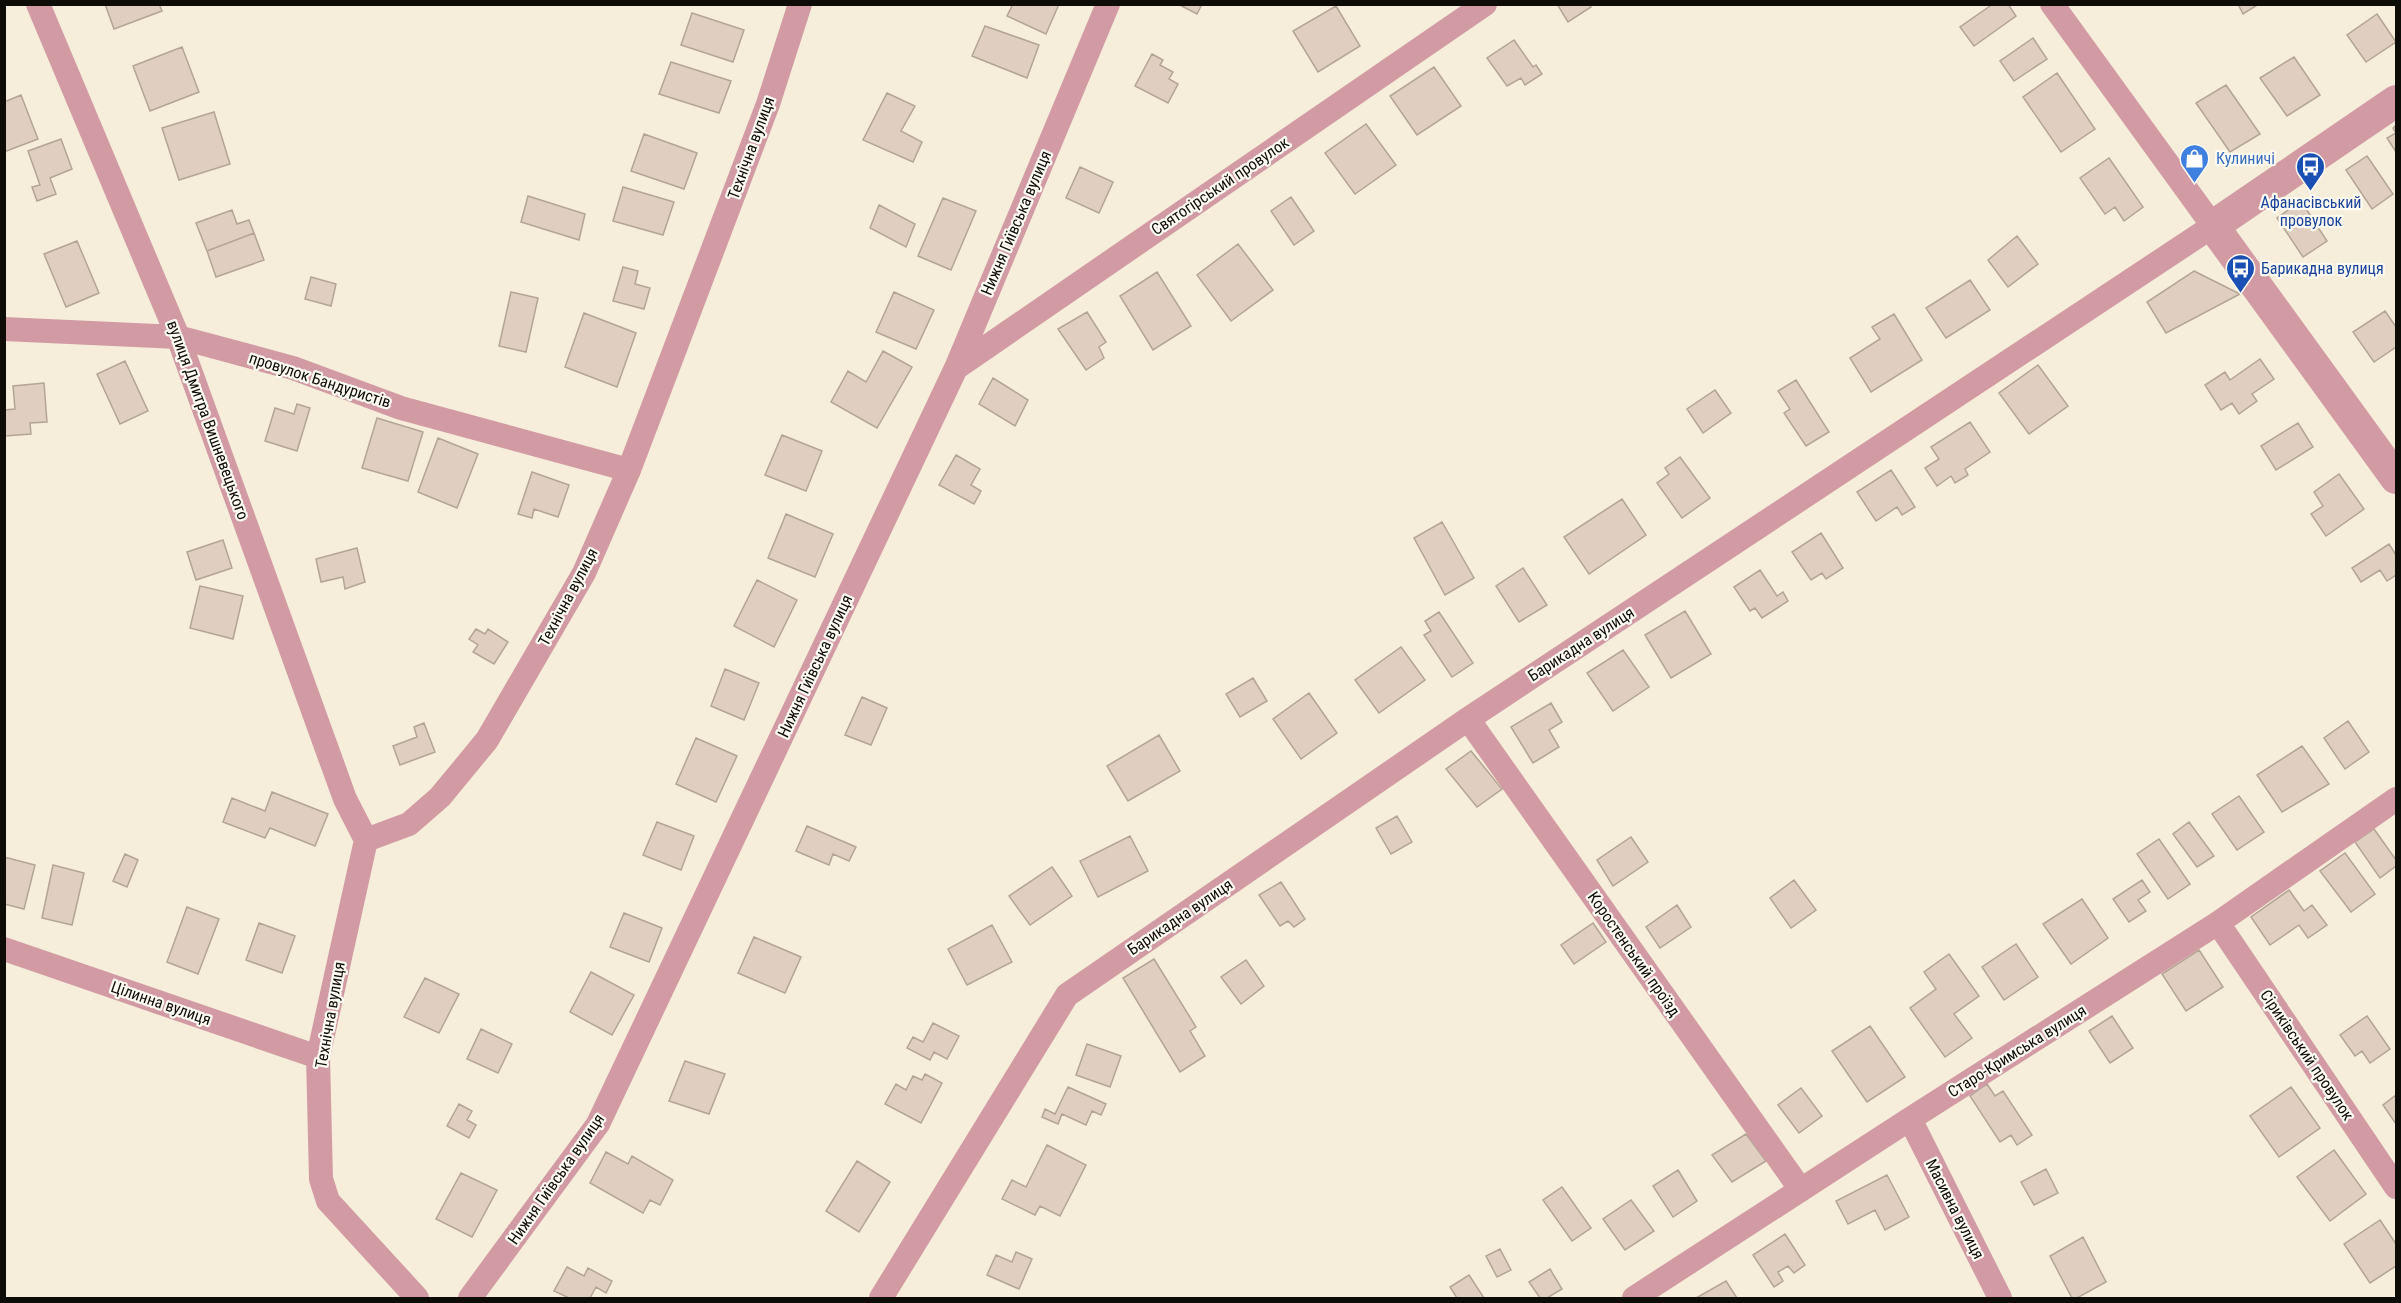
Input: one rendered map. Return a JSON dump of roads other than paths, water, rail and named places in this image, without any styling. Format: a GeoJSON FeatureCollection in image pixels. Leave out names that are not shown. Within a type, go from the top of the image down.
{"type":"FeatureCollection","features":[{"type":"Feature","properties":{"kind":"street","name":"вулиця Дмитра Вишневецького"},"geometry":{"type":"LineString","coordinates":[[38,4],[178,337],[345,799],[366,840]]}},
{"type":"Feature","properties":{"kind":"street","name":"Технічна вулиця"},"geometry":{"type":"LineString","coordinates":[[417,1299],[328,1201],[321,1179],[318,1057],[366,840],[409,824],[440,798],[486,740],[584,573],[629,470],[768,104],[800,4]]}},
{"type":"Feature","properties":{"kind":"street","name":"Нижня Гиївська вулиця"},"geometry":{"type":"LineString","coordinates":[[470,1299],[598,1124],[956,368],[1108,4]]}},
{"type":"Feature","properties":{"kind":"street","name":"Святогірський провулок"},"geometry":{"type":"LineString","coordinates":[[956,368],[1485,4]]}},
{"type":"Feature","properties":{"kind":"street"},"geometry":{"type":"LineString","coordinates":[[2052,4],[2396,476]]}},
{"type":"Feature","properties":{"kind":"street","name":"Барикадна вулиця"},"geometry":{"type":"LineString","coordinates":[[881,1299],[1067,994],[1468,719],[2213,226],[2397,101]]}},
{"type":"Feature","properties":{"kind":"street","name":"провулок Бандуристів"},"geometry":{"type":"LineString","coordinates":[[4,329],[178,337],[293,369],[401,408],[629,470]]}},
{"type":"Feature","properties":{"kind":"street","name":"Коростенський проїзд"},"geometry":{"type":"LineString","coordinates":[[1468,719],[1801,1190]]}},
{"type":"Feature","properties":{"kind":"street","name":"Старо-Кримська вулиця"},"geometry":{"type":"LineString","coordinates":[[1634,1299],[1910,1119],[2218,923],[2397,799]]}},
{"type":"Feature","properties":{"kind":"street","name":"Сіриківський провулок"},"geometry":{"type":"LineString","coordinates":[[2218,923],[2397,1187]]}},
{"type":"Feature","properties":{"kind":"street","name":"Цілинна вулиця"},"geometry":{"type":"LineString","coordinates":[[4,949],[318,1057]]}},
{"type":"Feature","properties":{"kind":"street","name":"Масивна вулиця"},"geometry":{"type":"LineString","coordinates":[[1910,1119],[2000,1299]]}},
{"type":"Feature","properties":{"kind":"place","name":"Кулиничі"},"geometry":{"type":"Point","coordinates":[2195,184]}},
{"type":"Feature","properties":{"kind":"place","name":"Афанасівський провулок"},"geometry":{"type":"Point","coordinates":[2311,192]}},
{"type":"Feature","properties":{"kind":"place","name":"Барикадна вулиця"},"geometry":{"type":"Point","coordinates":[2240,294]}}]}
